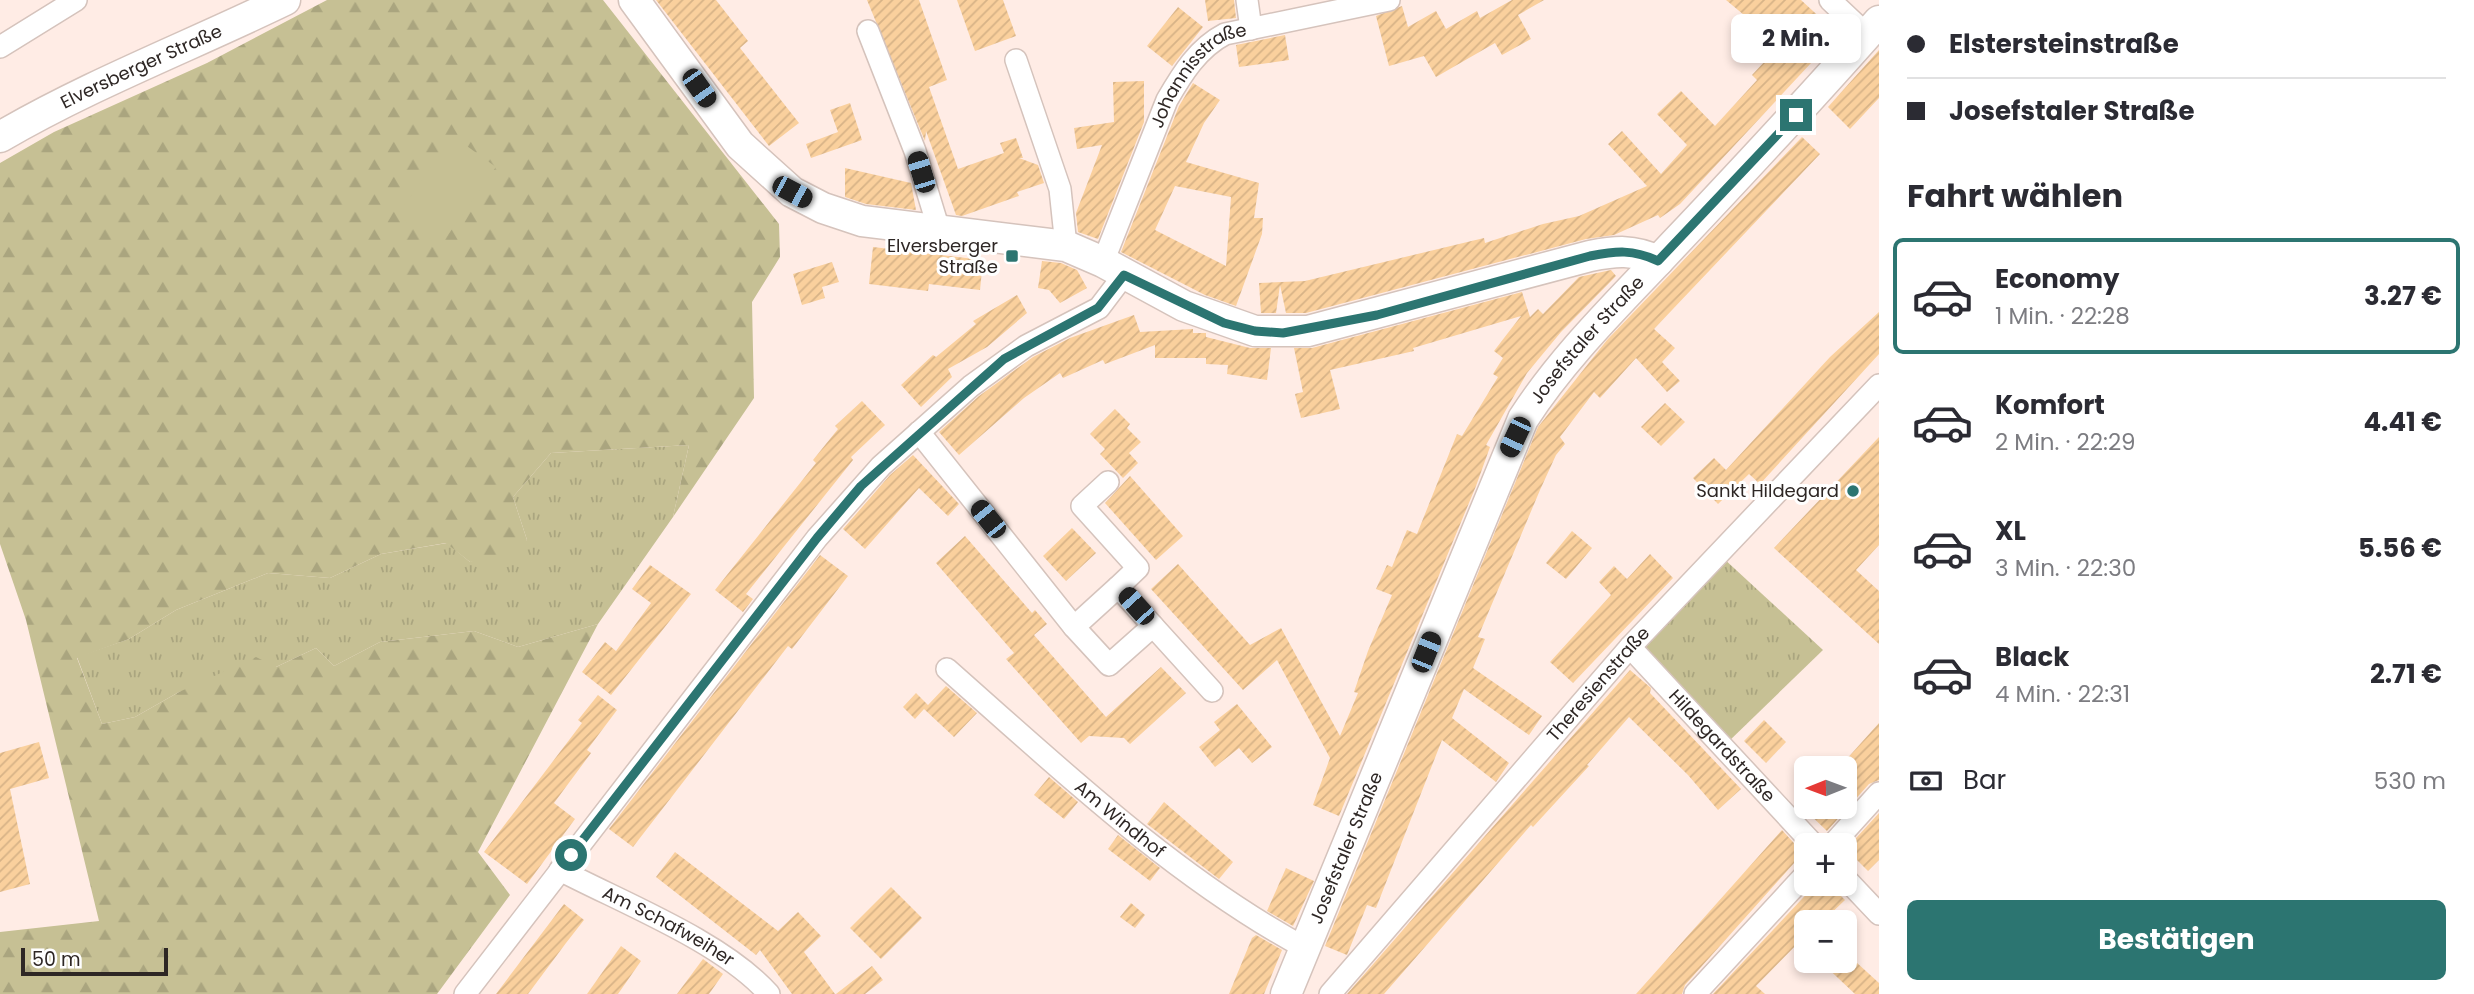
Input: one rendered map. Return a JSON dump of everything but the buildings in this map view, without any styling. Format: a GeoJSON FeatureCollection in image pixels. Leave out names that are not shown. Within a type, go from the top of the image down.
{"type":"FeatureCollection","features":[{"type":"Feature","properties":{"kind":"main road","name":"Elversberger Straße"},"geometry":{"type":"LineString","coordinates":[[0,136],[72,97],[180,51],[285,0]]}},
{"type":"Feature","properties":{"kind":"main road"},"geometry":{"type":"LineString","coordinates":[[634,0],[740,145],[792,192],[823,208],[862,221],[940,233],[1066,246],[1224,323],[1255,331],[1283,333],[1377,315],[1590,256],[1622,250],[1639,252],[1658,261]]}},
{"type":"Feature","properties":{"kind":"main road","name":"Josefstaler Straße"},"geometry":{"type":"LineString","coordinates":[[1286,994],[1307,949],[1523,419],[1543,389],[1587,336],[1873,28]]}},
{"type":"Feature","properties":{"kind":"street"},"geometry":{"type":"LineString","coordinates":[[0,47],[76,0]]}},
{"type":"Feature","properties":{"kind":"street"},"geometry":{"type":"LineString","coordinates":[[1247,0],[1251,29]]}},
{"type":"Feature","properties":{"kind":"street","name":"Johannisstraße"},"geometry":{"type":"LineString","coordinates":[[465,994],[817,538],[861,486],[1004,359],[1098,308],[1113,269],[1152,133],[1182,75],[1213,40],[1225,34],[1389,0]]}},
{"type":"Feature","properties":{"kind":"street"},"geometry":{"type":"LineString","coordinates":[[1830,0],[1873,28]]}},
{"type":"Feature","properties":{"kind":"street"},"geometry":{"type":"LineString","coordinates":[[868,31],[915,151],[940,233]]}},
{"type":"Feature","properties":{"kind":"street"},"geometry":{"type":"LineString","coordinates":[[1016,61],[1060,189],[1066,246]]}},
{"type":"Feature","properties":{"kind":"street","name":"Theresienstraße"},"geometry":{"type":"LineString","coordinates":[[1330,994],[1630,647],[1879,385]]}},
{"type":"Feature","properties":{"kind":"street"},"geometry":{"type":"LineString","coordinates":[[919,432],[1074,627],[1109,665],[1153,626]]}},
{"type":"Feature","properties":{"kind":"street"},"geometry":{"type":"LineString","coordinates":[[1074,627],[1138,568],[1082,506],[1108,482]]}},
{"type":"Feature","properties":{"kind":"street"},"geometry":{"type":"LineString","coordinates":[[1118,587],[1212,691]]}},
{"type":"Feature","properties":{"kind":"street","name":"Hildegardstraße"},"geometry":{"type":"LineString","coordinates":[[1630,647],[1803,833]]}},
{"type":"Feature","properties":{"kind":"street","name":"Am Windhof"},"geometry":{"type":"LineString","coordinates":[[947,669],[1118,817],[1256,922],[1307,949]]}},
{"type":"Feature","properties":{"kind":"street"},"geometry":{"type":"LineString","coordinates":[[1843,833],[1879,793]]}},
{"type":"Feature","properties":{"kind":"street","name":"Am Schafweiher"},"geometry":{"type":"LineString","coordinates":[[560,870],[719,952],[746,969],[769,994]]}},
{"type":"Feature","properties":{"kind":"street"},"geometry":{"type":"LineString","coordinates":[[1695,994],[1794,887]]}},
{"type":"Feature","properties":{"kind":"street"},"geometry":{"type":"LineString","coordinates":[[1857,891],[1879,914]]}},
{"type":"Feature","properties":{"kind":"green space"},"geometry":{"type":"Polygon","coordinates":[[[327,0],[603,0],[779,224],[780,257],[752,302],[754,398],[673,517],[689,445],[551,453],[513,497],[527,540],[506,559],[470,562],[446,543],[381,554],[330,578],[268,573],[176,610],[129,639],[77,658],[102,724],[135,717],[179,692],[256,657],[276,667],[316,648],[334,666],[380,642],[474,631],[518,647],[598,624],[478,852],[510,895],[437,994],[0,994],[0,932],[99,921],[26,620],[0,544],[0,163],[54,132],[207,63],[327,0]]]}},
{"type":"Feature","properties":{"kind":"green space"},"geometry":{"type":"Polygon","coordinates":[[[453,136],[496,167],[440,246],[397,215],[453,136]]]}},
{"type":"Feature","properties":{"kind":"green space"},"geometry":{"type":"Polygon","coordinates":[[[689,445],[673,517],[598,624],[518,647],[474,631],[380,642],[334,666],[316,648],[276,667],[179,692],[135,717],[102,724],[77,657],[129,639],[176,610],[268,573],[330,578],[381,554],[447,543],[470,562],[527,540],[513,497],[551,453],[689,445]]]}},
{"type":"Feature","properties":{"kind":"green space"},"geometry":{"type":"Polygon","coordinates":[[[1722,557],[1823,650],[1726,744],[1635,648],[1722,557]]]}},
{"type":"Feature","properties":{"kind":"place","name":"Elversberger Straße"},"geometry":{"type":"Point","coordinates":[1012,256]}},
{"type":"Feature","properties":{"kind":"place","name":"Sankt Hildegard"},"geometry":{"type":"Point","coordinates":[1853,491]}},
{"type":"Feature","properties":{"kind":"route"},"geometry":{"type":"LineString","coordinates":[[571,855],[817,538],[861,486],[1004,359],[1076,323],[1098,308],[1124,275],[1224,323],[1255,331],[1283,333],[1308,331],[1377,315],[1590,256],[1622,250],[1639,252],[1658,261],[1796,115]]}}]}
